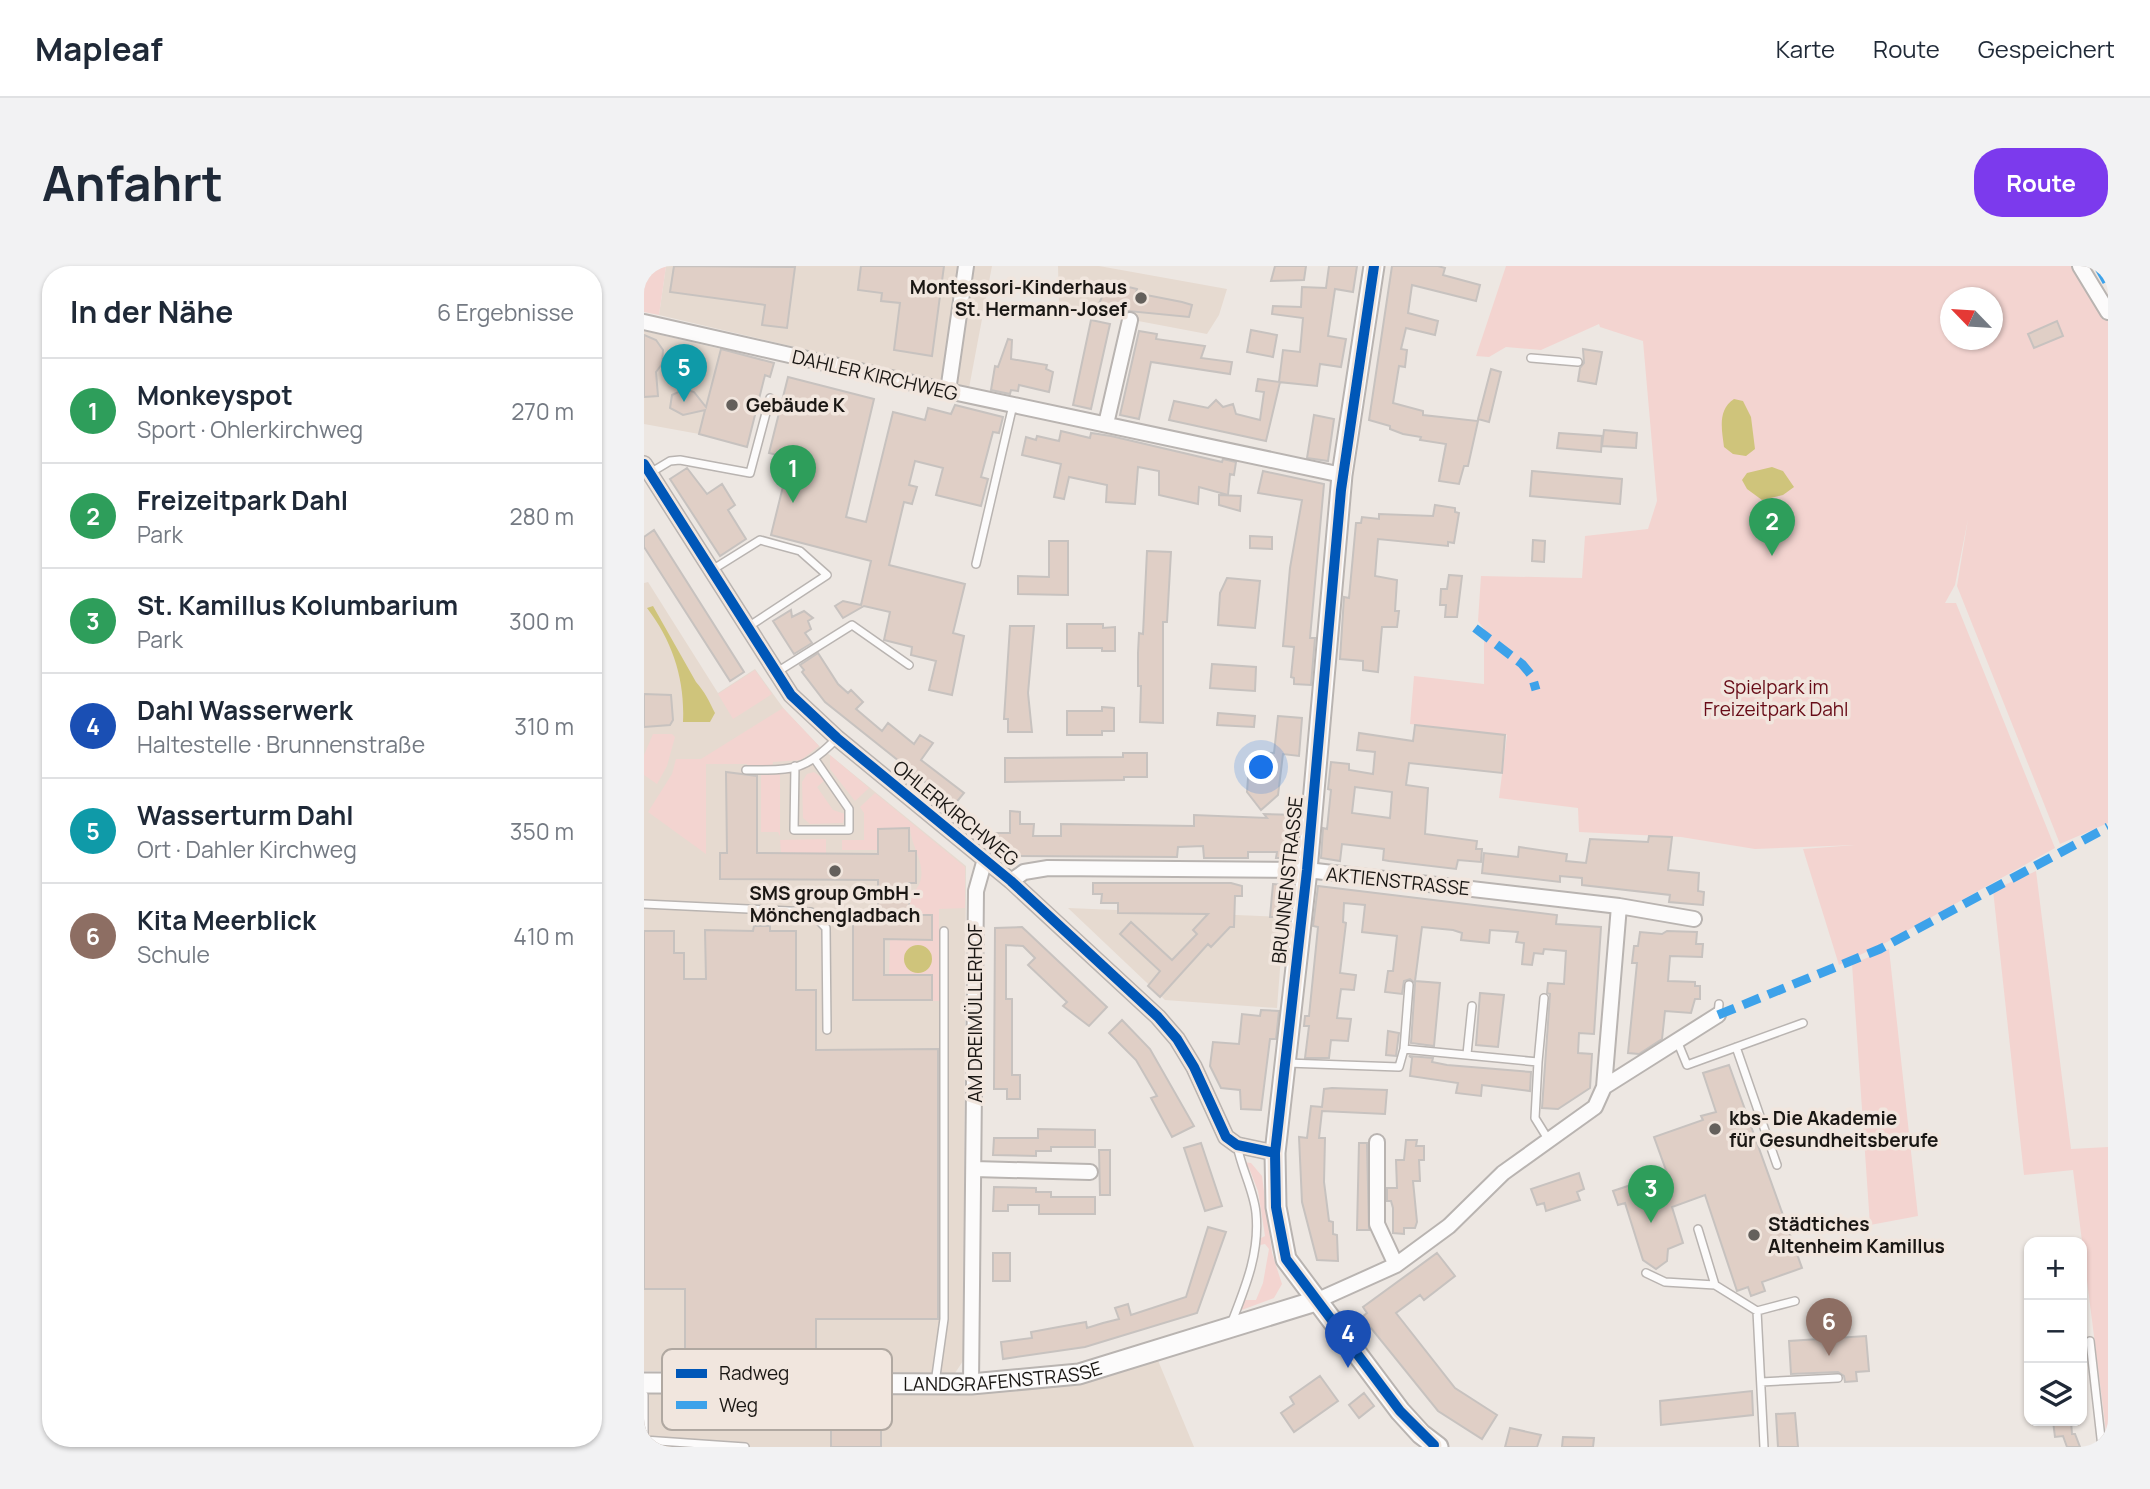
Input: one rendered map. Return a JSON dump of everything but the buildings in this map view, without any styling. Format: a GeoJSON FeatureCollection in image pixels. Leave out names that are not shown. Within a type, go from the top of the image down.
{"type":"FeatureCollection","features":[{"type":"Feature","properties":{"kind":"street"},"geometry":{"type":"LineString","coordinates":[[948,391],[966,266]]}},
{"type":"Feature","properties":{"kind":"street","name":"BRUNNENSTRASSE"},"geometry":{"type":"LineString","coordinates":[[1374,266],[1342,475],[1307,870],[1275,1153],[1276,1207],[1286,1259],[1400,1411],[1435,1446]]}},
{"type":"Feature","properties":{"kind":"street"},"geometry":{"type":"LineString","coordinates":[[2080,266],[2108,312]]}},
{"type":"Feature","properties":{"kind":"street"},"geometry":{"type":"LineString","coordinates":[[1106,424],[1130,320]]}},
{"type":"Feature","properties":{"kind":"street","name":"DAHLER KIRCHWEG"},"geometry":{"type":"LineString","coordinates":[[644,322],[948,391],[1342,475]]}},
{"type":"Feature","properties":{"kind":"street","name":"OHLERKIRCHWEG"},"geometry":{"type":"LineString","coordinates":[[647,468],[791,695],[837,738],[1012,881],[1158,1017],[1177,1039],[1226,1137],[1237,1145]]}},
{"type":"Feature","properties":{"kind":"street","name":"AM DREIMÜLLERHOF"},"geometry":{"type":"LineString","coordinates":[[971,1384],[976,891],[985,859]]}},
{"type":"Feature","properties":{"kind":"street","name":"AKTIENSTRASSE"},"geometry":{"type":"LineString","coordinates":[[1012,881],[1024,872],[1048,868],[1307,870],[1619,906],[1694,919]]}},
{"type":"Feature","properties":{"kind":"street"},"geometry":{"type":"LineString","coordinates":[[1316,1301],[1396,1265],[1449,1226],[1503,1173],[1595,1107],[1604,1087],[1619,906]]}},
{"type":"Feature","properties":{"kind":"street"},"geometry":{"type":"LineString","coordinates":[[1604,1087],[1678,1043],[1719,1009]]}},
{"type":"Feature","properties":{"kind":"street"},"geometry":{"type":"LineString","coordinates":[[1377,1142],[1377,1224],[1396,1265]]}},
{"type":"Feature","properties":{"kind":"street"},"geometry":{"type":"LineString","coordinates":[[1237,1145],[1275,1153]]}},
{"type":"Feature","properties":{"kind":"street"},"geometry":{"type":"LineString","coordinates":[[974,1170],[1090,1172]]}},
{"type":"Feature","properties":{"kind":"street","name":"LANDGRAFENSTRASSE"},"geometry":{"type":"LineString","coordinates":[[892,1384],[971,1384],[1079,1374],[1316,1301]]}},
{"type":"Feature","properties":{"kind":"street","name":"LANDGRAFENSTRASSE"},"geometry":{"type":"LineString","coordinates":[[644,1383],[662,1383]]}},
{"type":"Feature","properties":{"kind":"lane"},"geometry":{"type":"LineString","coordinates":[[1531,358],[1578,362]]}},
{"type":"Feature","properties":{"kind":"lane"},"geometry":{"type":"LineString","coordinates":[[647,468],[680,460],[750,473],[770,398]]}},
{"type":"Feature","properties":{"kind":"lane"},"geometry":{"type":"LineString","coordinates":[[976,564],[1013,405]]}},
{"type":"Feature","properties":{"kind":"lane"},"geometry":{"type":"LineString","coordinates":[[711,570],[760,540],[800,551],[827,575],[748,627]]}},
{"type":"Feature","properties":{"kind":"lane"},"geometry":{"type":"LineString","coordinates":[[777,673],[852,625],[909,665]]}},
{"type":"Feature","properties":{"kind":"lane"},"geometry":{"type":"LineString","coordinates":[[746,770],[795,766],[816,761],[837,738]]}},
{"type":"Feature","properties":{"kind":"lane"},"geometry":{"type":"LineString","coordinates":[[795,766],[794,830],[849,830],[849,809],[816,761]]}},
{"type":"Feature","properties":{"kind":"lane"},"geometry":{"type":"LineString","coordinates":[[644,904],[811,912],[826,928],[827,1030]]}},
{"type":"Feature","properties":{"kind":"lane"},"geometry":{"type":"LineString","coordinates":[[934,1384],[944,1319],[944,931]]}},
{"type":"Feature","properties":{"kind":"lane"},"geometry":{"type":"LineString","coordinates":[[1286,1063],[1399,1067],[1404,1049],[1409,985]]}},
{"type":"Feature","properties":{"kind":"lane"},"geometry":{"type":"LineString","coordinates":[[1544,998],[1535,1118],[1548,1139]]}},
{"type":"Feature","properties":{"kind":"lane"},"geometry":{"type":"LineString","coordinates":[[1467,1054],[1472,1006]]}},
{"type":"Feature","properties":{"kind":"lane"},"geometry":{"type":"LineString","coordinates":[[1678,1043],[1687,1065],[1802,1023]]}},
{"type":"Feature","properties":{"kind":"lane"},"geometry":{"type":"LineString","coordinates":[[1736,1047],[1777,1165]]}},
{"type":"Feature","properties":{"kind":"lane"},"geometry":{"type":"LineString","coordinates":[[1404,1049],[1538,1062]]}},
{"type":"Feature","properties":{"kind":"lane","name":"OHLERKIRCHWEG"},"geometry":{"type":"LineString","coordinates":[[1229,1328],[1252,1268],[1256,1212],[1237,1145]]}},
{"type":"Feature","properties":{"kind":"lane"},"geometry":{"type":"LineString","coordinates":[[1699,1229],[1715,1285]]}},
{"type":"Feature","properties":{"kind":"lane"},"geometry":{"type":"LineString","coordinates":[[1646,1273],[1665,1282],[1715,1285],[1757,1311],[1795,1301]]}},
{"type":"Feature","properties":{"kind":"lane"},"geometry":{"type":"LineString","coordinates":[[1757,1311],[1764,1447]]}},
{"type":"Feature","properties":{"kind":"lane"},"geometry":{"type":"LineString","coordinates":[[2090,1341],[2102,1447]]}},
{"type":"Feature","properties":{"kind":"lane"},"geometry":{"type":"LineString","coordinates":[[1760,1382],[1838,1378]]}},
{"type":"Feature","properties":{"kind":"lane"},"geometry":{"type":"LineString","coordinates":[[644,1395],[645,1447]]}},
{"type":"Feature","properties":{"kind":"lane"},"geometry":{"type":"LineString","coordinates":[[644,1440],[745,1447]]}},
{"type":"Feature","properties":{"kind":"shaded area"},"geometry":{"type":"Polygon","coordinates":[[[666,266],[992,266],[969,388],[659,315],[666,266]]]}},
{"type":"Feature","properties":{"kind":"shaded area","name":"Montessori-Kinderhaus St. Hermann-Josef"},"geometry":{"type":"Polygon","coordinates":[[[1058,266],[1099,266],[1227,289],[1219,315],[1207,334],[1059,306],[1058,266]]]}},
{"type":"Feature","properties":{"kind":"shaded area"},"geometry":{"type":"Polygon","coordinates":[[[644,331],[721,349],[699,434],[644,424],[644,331]]]}},
{"type":"Feature","properties":{"kind":"shaded area"},"geometry":{"type":"Polygon","coordinates":[[[1734,399],[1743,401],[1751,417],[1755,449],[1746,456],[1733,454],[1724,447],[1723,415],[1734,399]]]}},
{"type":"Feature","properties":{"kind":"shaded area"},"geometry":{"type":"Polygon","coordinates":[[[1772,467],[1783,471],[1794,487],[1783,495],[1762,500],[1747,489],[1742,480],[1747,473],[1772,467]]]}},
{"type":"Feature","properties":{"kind":"shaded area"},"geometry":{"type":"Polygon","coordinates":[[[648,582],[718,693],[755,669],[784,709],[820,747],[966,866],[963,1361],[955,1373],[892,1373],[892,1349],[662,1349],[662,1371],[644,1371],[644,583],[648,582]]]}},
{"type":"Feature","properties":{"kind":"shaded area"},"geometry":{"type":"Polygon","coordinates":[[[653,606],[715,713],[710,722],[683,722],[682,691],[676,662],[664,634],[647,608],[653,606]]]}},
{"type":"Feature","properties":{"kind":"shaded area"},"geometry":{"type":"Polygon","coordinates":[[[1068,908],[1284,917],[1277,1008],[1165,1000],[1068,908]]]}},
{"type":"Feature","properties":{"kind":"shaded area"},"geometry":{"type":"Polygon","coordinates":[[[918,945],[928,949],[932,959],[928,969],[918,973],[908,969],[904,959],[908,949],[918,945]]]}},
{"type":"Feature","properties":{"kind":"shaded area"},"geometry":{"type":"Polygon","coordinates":[[[1157,1358],[1194,1447],[644,1447],[644,1386],[662,1386],[662,1430],[892,1430],[892,1387],[975,1387],[1157,1358]]]}},
{"type":"Feature","properties":{"kind":"green space"},"geometry":{"type":"Polygon","coordinates":[[[644,266],[666,266],[659,315],[644,312],[644,266]]]}},
{"type":"Feature","properties":{"kind":"green space","name":"Spielpark im Freizeitpark Dahl"},"geometry":{"type":"Polygon","coordinates":[[[1506,266],[2078,266],[2108,318],[2108,823],[2060,844],[1957,586],[1968,519],[1955,585],[1945,603],[1956,603],[2055,848],[1887,942],[1839,965],[1803,849],[1855,845],[1755,849],[1681,837],[1579,832],[1578,808],[1499,798],[1507,735],[1410,724],[1414,676],[1484,684],[1484,629],[1478,621],[1481,576],[1582,578],[1585,536],[1648,529],[1657,501],[1643,341],[1600,327],[1599,324],[1541,350],[1506,347],[1489,357],[1476,356],[1506,266]]]}},
{"type":"Feature","properties":{"kind":"green space"},"geometry":{"type":"Polygon","coordinates":[[[755,670],[772,694],[733,719],[718,694],[755,670]]]}},
{"type":"Feature","properties":{"kind":"green space"},"geometry":{"type":"Polygon","coordinates":[[[783,708],[819,746],[801,760],[773,762],[772,768],[748,768],[747,764],[706,764],[706,854],[648,812],[672,774],[676,759],[701,759],[783,708]]]}},
{"type":"Feature","properties":{"kind":"green space"},"geometry":{"type":"Polygon","coordinates":[[[653,734],[672,734],[675,737],[667,766],[657,784],[644,775],[644,755],[653,734]]]}},
{"type":"Feature","properties":{"kind":"green space"},"geometry":{"type":"Polygon","coordinates":[[[830,755],[869,788],[855,801],[830,769],[830,755]]]}},
{"type":"Feature","properties":{"kind":"green space"},"geometry":{"type":"Polygon","coordinates":[[[761,772],[780,772],[780,836],[778,832],[761,832],[761,772]]]}},
{"type":"Feature","properties":{"kind":"green space"},"geometry":{"type":"Polygon","coordinates":[[[814,772],[825,780],[817,787],[833,810],[845,814],[843,823],[810,824],[803,818],[802,782],[807,774],[814,772]]]}},
{"type":"Feature","properties":{"kind":"green space"},"geometry":{"type":"Polygon","coordinates":[[[875,793],[965,867],[965,908],[939,909],[939,1001],[933,1001],[933,974],[889,974],[890,940],[933,940],[933,914],[902,914],[903,905],[910,905],[909,897],[921,880],[920,862],[910,828],[878,828],[877,850],[842,850],[842,840],[864,840],[864,813],[860,807],[875,793]]]}},
{"type":"Feature","properties":{"kind":"green space"},"geometry":{"type":"Polygon","coordinates":[[[826,839],[826,853],[781,853],[780,840],[826,839]]]}},
{"type":"Feature","properties":{"kind":"green space"},"geometry":{"type":"Polygon","coordinates":[[[2036,871],[2071,1149],[2108,1147],[2108,1447],[2087,1281],[2087,1237],[2081,1237],[2073,1170],[2024,1175],[1993,890],[2036,871]]]}},
{"type":"Feature","properties":{"kind":"green space"},"geometry":{"type":"Polygon","coordinates":[[[1889,949],[1918,1216],[1870,1225],[1852,964],[1889,949]]]}},
{"type":"Feature","properties":{"kind":"green space"},"geometry":{"type":"Polygon","coordinates":[[[1243,1162],[1251,1163],[1262,1176],[1272,1253],[1282,1284],[1274,1298],[1239,1311],[1245,1300],[1256,1300],[1263,1283],[1269,1249],[1265,1244],[1260,1245],[1261,1238],[1265,1236],[1258,1191],[1249,1168],[1243,1162]]]}},
{"type":"Feature","properties":{"kind":"marked path"},"geometry":{"type":"LineString","coordinates":[[2098,266],[2108,284]]}},
{"type":"Feature","properties":{"kind":"marked path"},"geometry":{"type":"LineString","coordinates":[[1475,628],[1522,664],[1532,676],[1536,690]]}},
{"type":"Feature","properties":{"kind":"marked path"},"geometry":{"type":"LineString","coordinates":[[1718,1015],[1880,949],[2108,827]]}},
{"type":"Feature","properties":{"kind":"cycle path"},"geometry":{"type":"LineString","coordinates":[[1374,266],[1341,490],[1307,870],[1275,1153],[1276,1207],[1286,1259],[1400,1411],[1434,1445]]}},
{"type":"Feature","properties":{"kind":"cycle path"},"geometry":{"type":"LineString","coordinates":[[644,464],[791,695],[837,738],[1011,881],[1158,1017],[1177,1039],[1194,1067],[1226,1137],[1237,1145],[1275,1153]]}},
{"type":"Feature","properties":{"kind":"place","name":"Montessori-Kinderhaus St. Hermann-Josef"},"geometry":{"type":"Point","coordinates":[1141,298]}},
{"type":"Feature","properties":{"kind":"place","name":"Wasserturm Dahl"},"geometry":{"type":"Point","coordinates":[684,402]}},
{"type":"Feature","properties":{"kind":"place","name":"Gebäude K"},"geometry":{"type":"Point","coordinates":[732,405]}},
{"type":"Feature","properties":{"kind":"place","name":"Monkeyspot"},"geometry":{"type":"Point","coordinates":[793,503]}},
{"type":"Feature","properties":{"kind":"place","name":"Freizeitpark Dahl"},"geometry":{"type":"Point","coordinates":[1772,556]}},
{"type":"Feature","properties":{"kind":"place","name":"SMS group GmbH - Mönchengladbach"},"geometry":{"type":"Point","coordinates":[835,871]}},
{"type":"Feature","properties":{"kind":"place","name":"kbs- Die Akademie für Gesundheitsberufe"},"geometry":{"type":"Point","coordinates":[1715,1129]}},
{"type":"Feature","properties":{"kind":"place","name":"St. Kamillus Kolumbarium"},"geometry":{"type":"Point","coordinates":[1651,1223]}},
{"type":"Feature","properties":{"kind":"place","name":"Städtiches Altenheim Kamillus"},"geometry":{"type":"Point","coordinates":[1754,1235]}},
{"type":"Feature","properties":{"kind":"place","name":"Kita Meerblick"},"geometry":{"type":"Point","coordinates":[1829,1356]}},
{"type":"Feature","properties":{"kind":"place","name":"Dahl Wasserwerk"},"geometry":{"type":"Point","coordinates":[1348,1368]}}]}
